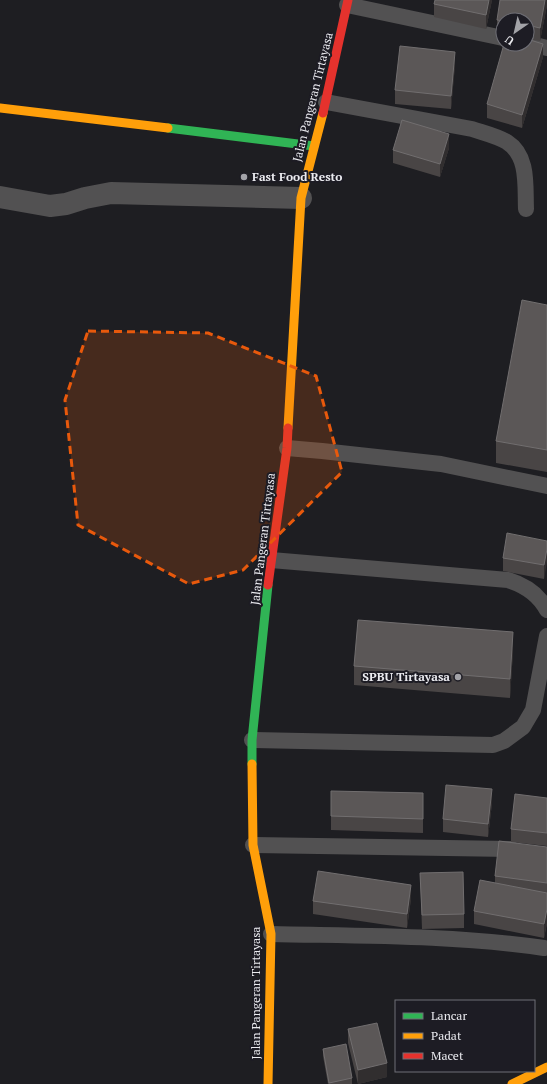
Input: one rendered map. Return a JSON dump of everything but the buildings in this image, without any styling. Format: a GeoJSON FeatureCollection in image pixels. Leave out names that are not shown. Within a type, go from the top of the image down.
{"type":"FeatureCollection","features":[{"type":"Feature","properties":{"kind":"main road","name":"Jalan Pangeran Tirtayasa"},"geometry":{"type":"LineString","coordinates":[[268,1084],[271,934],[254,845],[252,740],[286,448],[301,198],[326,102],[348,2]]}},
{"type":"Feature","properties":{"kind":"main road"},"geometry":{"type":"LineString","coordinates":[[0,108],[314,146]]}},
{"type":"Feature","properties":{"kind":"main road"},"geometry":{"type":"LineString","coordinates":[[512,1084],[547,1067]]}},
{"type":"Feature","properties":{"kind":"street"},"geometry":{"type":"LineString","coordinates":[[0,197],[50,206],[66,204],[85,198],[111,193],[301,198]]}},
{"type":"Feature","properties":{"kind":"lane"},"geometry":{"type":"LineString","coordinates":[[348,2],[495,36]]}},
{"type":"Feature","properties":{"kind":"lane"},"geometry":{"type":"LineString","coordinates":[[535,45],[547,48]]}},
{"type":"Feature","properties":{"kind":"lane"},"geometry":{"type":"LineString","coordinates":[[326,102],[472,129],[506,142],[517,151],[522,159],[525,180],[526,209]]}},
{"type":"Feature","properties":{"kind":"lane"},"geometry":{"type":"LineString","coordinates":[[286,448],[441,464],[547,486]]}},
{"type":"Feature","properties":{"kind":"lane"},"geometry":{"type":"LineString","coordinates":[[272,560],[508,580],[526,588],[536,596],[547,610]]}},
{"type":"Feature","properties":{"kind":"lane"},"geometry":{"type":"LineString","coordinates":[[252,740],[493,745],[504,741],[523,727],[533,710],[547,636]]}},
{"type":"Feature","properties":{"kind":"lane"},"geometry":{"type":"LineString","coordinates":[[254,845],[512,849]]}},
{"type":"Feature","properties":{"kind":"lane"},"geometry":{"type":"LineString","coordinates":[[271,934],[453,939],[501,942],[544,948]]}},
{"type":"Feature","properties":{"kind":"highlighted area"},"geometry":{"type":"Polygon","coordinates":[[[88,331],[208,333],[316,376],[342,472],[243,570],[189,584],[78,525],[65,400],[88,331]]]}},
{"type":"Feature","properties":{"kind":"traffic: fast"},"geometry":{"type":"LineString","coordinates":[[168,128],[314,146]]}},
{"type":"Feature","properties":{"kind":"traffic: fast"},"geometry":{"type":"LineString","coordinates":[[252,764],[252,740],[268,585]]}},
{"type":"Feature","properties":{"kind":"traffic: slow"},"geometry":{"type":"LineString","coordinates":[[0,108],[168,128]]}},
{"type":"Feature","properties":{"kind":"traffic: slow"},"geometry":{"type":"LineString","coordinates":[[288,428],[301,198],[323,113]]}},
{"type":"Feature","properties":{"kind":"traffic: slow"},"geometry":{"type":"LineString","coordinates":[[252,764],[253,845],[271,934],[268,1084]]}},
{"type":"Feature","properties":{"kind":"traffic: slow"},"geometry":{"type":"LineString","coordinates":[[512,1084],[547,1067]]}},
{"type":"Feature","properties":{"kind":"traffic: jam"},"geometry":{"type":"LineString","coordinates":[[323,113],[348,0]]}},
{"type":"Feature","properties":{"kind":"traffic: jam"},"geometry":{"type":"LineString","coordinates":[[268,585],[287,448],[288,428]]}},
{"type":"Feature","properties":{"kind":"place","name":"Fast Food Resto"},"geometry":{"type":"Point","coordinates":[244,177]}},
{"type":"Feature","properties":{"kind":"place","name":"SPBU Tirtayasa"},"geometry":{"type":"Point","coordinates":[458,677]}}]}
